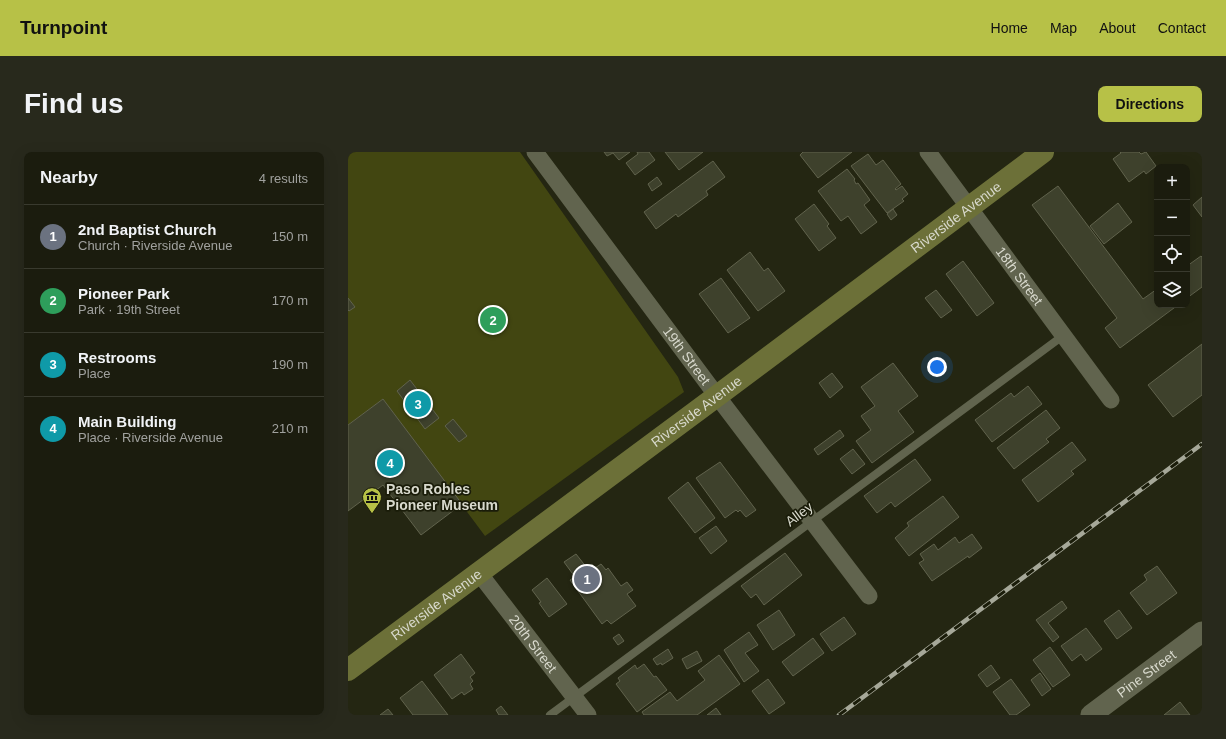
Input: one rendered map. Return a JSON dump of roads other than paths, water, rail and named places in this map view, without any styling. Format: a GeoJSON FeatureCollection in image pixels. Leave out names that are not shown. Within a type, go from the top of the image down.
{"type":"FeatureCollection","features":[{"type":"Feature","properties":{"kind":"main road","name":"Riverside Avenue"},"geometry":{"type":"LineString","coordinates":[[348,670],[970,208],[1043,152]]}},
{"type":"Feature","properties":{"kind":"street","name":"19th Street"},"geometry":{"type":"LineString","coordinates":[[535,152],[717,396],[869,596]]}},
{"type":"Feature","properties":{"kind":"street","name":"18th Street"},"geometry":{"type":"LineString","coordinates":[[928,152],[1111,400]]}},
{"type":"Feature","properties":{"kind":"street","name":"20th Street"},"geometry":{"type":"LineString","coordinates":[[479,573],[588,715]]}},
{"type":"Feature","properties":{"kind":"street","name":"Pine Street"},"geometry":{"type":"LineString","coordinates":[[1091,715],[1202,632]]}},
{"type":"Feature","properties":{"kind":"lane","name":"Alley"},"geometry":{"type":"LineString","coordinates":[[550,715],[1064,335]]}},
{"type":"Feature","properties":{"kind":"railway"},"geometry":{"type":"LineString","coordinates":[[839,715],[1202,444]]}},
{"type":"Feature","properties":{"kind":"place","name":"Pioneer Park"},"geometry":{"type":"Point","coordinates":[493,320]}},
{"type":"Feature","properties":{"kind":"place","name":"Restrooms"},"geometry":{"type":"Point","coordinates":[418,404]}},
{"type":"Feature","properties":{"kind":"place","name":"Main Building"},"geometry":{"type":"Point","coordinates":[390,463]}},
{"type":"Feature","properties":{"kind":"place","name":"Paso Robles Pioneer Museum"},"geometry":{"type":"Point","coordinates":[372,514]}},
{"type":"Feature","properties":{"kind":"place","name":"2nd Baptist Church"},"geometry":{"type":"Point","coordinates":[587,579]}}]}
